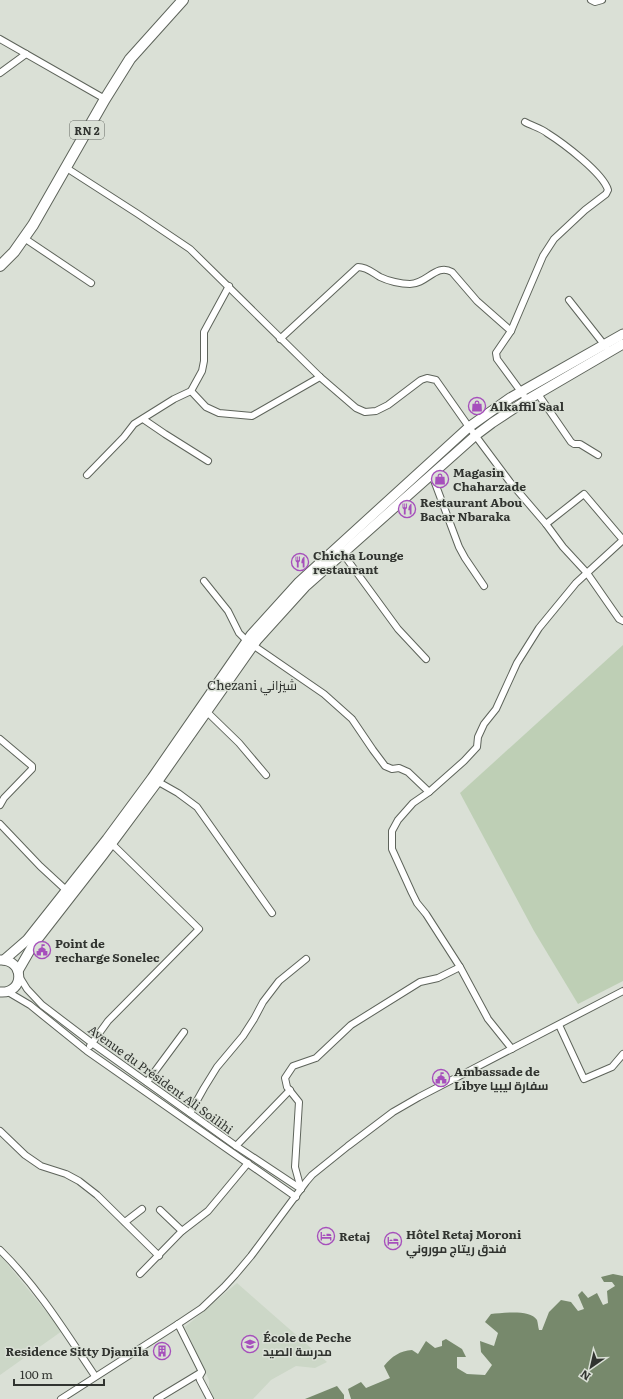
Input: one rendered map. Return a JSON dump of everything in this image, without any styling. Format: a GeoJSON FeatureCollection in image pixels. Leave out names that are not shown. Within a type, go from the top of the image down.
{"type":"FeatureCollection","features":[{"type":"Feature","properties":{"kind":"main road","name":"RN 2"},"geometry":{"type":"LineString","coordinates":[[0,266],[14,252],[34,225],[65,167],[118,76],[137,50],[183,0]]}},
{"type":"Feature","properties":{"kind":"main road"},"geometry":{"type":"LineString","coordinates":[[4,992],[16,986],[18,973],[33,945],[155,779],[251,643],[299,582],[341,550],[492,423],[606,348],[623,334]]}},
{"type":"Feature","properties":{"kind":"main road"},"geometry":{"type":"LineString","coordinates":[[341,550],[469,428],[510,398],[606,348],[623,344]]}},
{"type":"Feature","properties":{"kind":"main road"},"geometry":{"type":"LineString","coordinates":[[2,960],[27,940],[66,890],[109,841]]}},
{"type":"Feature","properties":{"kind":"main road"},"geometry":{"type":"LineString","coordinates":[[2,960],[12,963],[18,973]]}},
{"type":"Feature","properties":{"kind":"street"},"geometry":{"type":"LineString","coordinates":[[591,0],[595,2],[602,0]]}},
{"type":"Feature","properties":{"kind":"street"},"geometry":{"type":"LineString","coordinates":[[0,39],[105,99]]}},
{"type":"Feature","properties":{"kind":"street"},"geometry":{"type":"LineString","coordinates":[[0,73],[26,54]]}},
{"type":"Feature","properties":{"kind":"street"},"geometry":{"type":"LineString","coordinates":[[525,122],[547,132],[571,150],[592,168],[607,186],[608,190],[606,194],[554,239],[543,256],[511,330],[496,353],[497,359],[528,400]]}},
{"type":"Feature","properties":{"kind":"street"},"geometry":{"type":"LineString","coordinates":[[65,167],[190,249],[230,286],[280,339],[320,377],[356,408],[366,412],[376,411],[388,405],[421,380],[427,378],[436,380],[469,428],[510,482],[546,524],[563,547],[587,573],[619,619],[623,621]]}},
{"type":"Feature","properties":{"kind":"street"},"geometry":{"type":"LineString","coordinates":[[24,238],[91,283]]}},
{"type":"Feature","properties":{"kind":"street"},"geometry":{"type":"LineString","coordinates":[[280,339],[358,267],[363,266],[381,278],[412,284],[421,282],[441,269],[447,269],[452,272],[477,301],[511,330]]}},
{"type":"Feature","properties":{"kind":"street"},"geometry":{"type":"LineString","coordinates":[[86,475],[124,437],[134,424],[174,399],[191,391],[202,371],[204,361],[204,332],[230,286]]}},
{"type":"Feature","properties":{"kind":"street"},"geometry":{"type":"LineString","coordinates":[[569,300],[606,348]]}},
{"type":"Feature","properties":{"kind":"street"},"geometry":{"type":"LineString","coordinates":[[191,391],[206,406],[219,413],[252,416],[320,377]]}},
{"type":"Feature","properties":{"kind":"street"},"geometry":{"type":"LineString","coordinates":[[538,394],[571,442],[574,444],[580,444],[598,455]]}},
{"type":"Feature","properties":{"kind":"street"},"geometry":{"type":"LineString","coordinates":[[143,419],[208,461]]}},
{"type":"Feature","properties":{"kind":"street"},"geometry":{"type":"LineString","coordinates":[[432,475],[459,547],[484,586]]}},
{"type":"Feature","properties":{"kind":"street"},"geometry":{"type":"LineString","coordinates":[[512,1049],[488,1019],[460,967],[426,914],[417,903],[392,849],[392,831],[398,820],[413,803],[429,792],[464,761],[477,747],[478,737],[484,724],[496,709],[517,663],[539,628],[576,584],[623,540],[584,494],[546,524]]}},
{"type":"Feature","properties":{"kind":"street"},"geometry":{"type":"LineString","coordinates":[[341,550],[398,629],[426,659]]}},
{"type":"Feature","properties":{"kind":"street"},"geometry":{"type":"LineString","coordinates":[[204,581],[228,611],[236,629],[251,643],[324,694],[352,719],[385,766],[392,769],[399,768],[408,772],[429,792]]}},
{"type":"Feature","properties":{"kind":"street"},"geometry":{"type":"LineString","coordinates":[[205,709],[239,743],[266,774]]}},
{"type":"Feature","properties":{"kind":"street"},"geometry":{"type":"LineString","coordinates":[[0,739],[32,766],[32,769],[4,798],[0,805]]}},
{"type":"Feature","properties":{"kind":"street"},"geometry":{"type":"LineString","coordinates":[[155,779],[197,807],[272,913]]}},
{"type":"Feature","properties":{"kind":"street"},"geometry":{"type":"LineString","coordinates":[[0,824],[40,866],[66,890]]}},
{"type":"Feature","properties":{"kind":"street"},"geometry":{"type":"LineString","coordinates":[[87,1051],[108,1021],[199,929],[109,841]]}},
{"type":"Feature","properties":{"kind":"street"},"geometry":{"type":"LineString","coordinates":[[190,1113],[217,1066],[243,1036],[263,1002],[279,981],[306,959]]}},
{"type":"Feature","properties":{"kind":"street"},"geometry":{"type":"LineString","coordinates":[[299,1192],[295,1167],[300,1102],[287,1087],[285,1078],[294,1066],[316,1058],[351,1025],[420,982],[438,978],[460,967]]}},
{"type":"Feature","properties":{"kind":"street","name":"Avenue du Président Ali Soilihi"},"geometry":{"type":"LineString","coordinates":[[18,973],[27,989],[42,1005],[92,1043],[299,1192]]}},
{"type":"Feature","properties":{"kind":"street"},"geometry":{"type":"LineString","coordinates":[[61,1399],[202,1308],[224,1288],[251,1256],[306,1182],[322,1167],[393,1112],[623,991]]}},
{"type":"Feature","properties":{"kind":"street","name":"Avenue du Président Ali Soilihi"},"geometry":{"type":"LineString","coordinates":[[4,992],[30,1005],[87,1051],[248,1163],[299,1192]]}},
{"type":"Feature","properties":{"kind":"street"},"geometry":{"type":"LineString","coordinates":[[559,1025],[584,1079],[612,1067],[623,1054]]}},
{"type":"Feature","properties":{"kind":"street"},"geometry":{"type":"LineString","coordinates":[[147,1082],[184,1032]]}},
{"type":"Feature","properties":{"kind":"street"},"geometry":{"type":"LineString","coordinates":[[236,1146],[290,1090]]}},
{"type":"Feature","properties":{"kind":"street"},"geometry":{"type":"LineString","coordinates":[[0,1131],[25,1154],[41,1166],[66,1174],[79,1181],[97,1195],[159,1256]]}},
{"type":"Feature","properties":{"kind":"street"},"geometry":{"type":"LineString","coordinates":[[140,1274],[159,1256],[182,1230],[208,1211],[248,1163]]}},
{"type":"Feature","properties":{"kind":"street"},"geometry":{"type":"LineString","coordinates":[[125,1222],[142,1209]]}},
{"type":"Feature","properties":{"kind":"street"},"geometry":{"type":"LineString","coordinates":[[160,1210],[182,1230]]}},
{"type":"Feature","properties":{"kind":"street"},"geometry":{"type":"LineString","coordinates":[[0,1250],[30,1282],[96,1376]]}},
{"type":"Feature","properties":{"kind":"street"},"geometry":{"type":"LineString","coordinates":[[178,1324],[202,1372],[200,1374],[200,1380],[210,1399]]}},
{"type":"Feature","properties":{"kind":"street"},"geometry":{"type":"LineString","coordinates":[[157,1399],[200,1374]]}},
{"type":"Feature","properties":{"kind":"shaded area"},"geometry":{"type":"Polygon","coordinates":[[[623,645],[623,981],[578,1004],[534,931],[460,793],[623,645]]]}},
{"type":"Feature","properties":{"kind":"shaded area"},"geometry":{"type":"Polygon","coordinates":[[[0,1255],[62,1331],[0,1375],[0,1255]]]}},
{"type":"Feature","properties":{"kind":"shaded area"},"geometry":{"type":"Polygon","coordinates":[[[613,1274],[623,1276],[623,1399],[351,1399],[348,1389],[361,1382],[366,1388],[390,1378],[384,1366],[387,1362],[396,1355],[404,1352],[412,1350],[418,1354],[426,1341],[435,1348],[442,1346],[442,1341],[446,1339],[462,1349],[466,1357],[457,1357],[457,1368],[467,1374],[485,1375],[492,1365],[481,1352],[480,1341],[494,1346],[498,1333],[485,1322],[491,1314],[516,1312],[529,1314],[537,1320],[539,1330],[542,1330],[549,1312],[561,1300],[571,1302],[578,1311],[584,1309],[578,1295],[582,1291],[588,1298],[597,1293],[603,1305],[608,1303],[607,1291],[615,1286],[612,1282],[604,1282],[601,1277],[613,1274]]]}},
{"type":"Feature","properties":{"kind":"shaded area","name":"École de Peche مدرسة الصيد"},"geometry":{"type":"Polygon","coordinates":[[[237,1283],[327,1362],[315,1368],[296,1366],[271,1380],[253,1399],[212,1399],[209,1395],[209,1380],[185,1327],[237,1283]]]}},
{"type":"Feature","properties":{"kind":"shaded area"},"geometry":{"type":"Polygon","coordinates":[[[337,1386],[344,1395],[344,1399],[305,1399],[337,1386]]]}},
{"type":"Feature","properties":{"kind":"place","name":"Alkaffil Saal"},"geometry":{"type":"Point","coordinates":[477,406]}},
{"type":"Feature","properties":{"kind":"place","name":"Magasin Chaharzade"},"geometry":{"type":"Point","coordinates":[440,479]}},
{"type":"Feature","properties":{"kind":"place","name":"Restaurant Abou Bacar Nbaraka"},"geometry":{"type":"Point","coordinates":[407,509]}},
{"type":"Feature","properties":{"kind":"place","name":"Chicha Lounge restaurant"},"geometry":{"type":"Point","coordinates":[300,562]}},
{"type":"Feature","properties":{"kind":"place","name":"Point de recharge Sonelec"},"geometry":{"type":"Point","coordinates":[42,950]}},
{"type":"Feature","properties":{"kind":"place","name":"Ambassade de Libye سفارة ليبيا"},"geometry":{"type":"Point","coordinates":[441,1078]}},
{"type":"Feature","properties":{"kind":"place","name":"Retaj"},"geometry":{"type":"Point","coordinates":[326,1236]}},
{"type":"Feature","properties":{"kind":"place","name":"Hôtel Retaj Moroni فندق ريتاج موروني"},"geometry":{"type":"Point","coordinates":[393,1241]}},
{"type":"Feature","properties":{"kind":"place","name":"École de Peche مدرسة الصيد"},"geometry":{"type":"Point","coordinates":[250,1344]}},
{"type":"Feature","properties":{"kind":"place","name":"Residence Sitty Djamila"},"geometry":{"type":"Point","coordinates":[162,1351]}},
{"type":"Feature","properties":{"kind":"district","name":"Chezani شيزاني"},"geometry":{"type":"Point","coordinates":[252,684]}}]}
